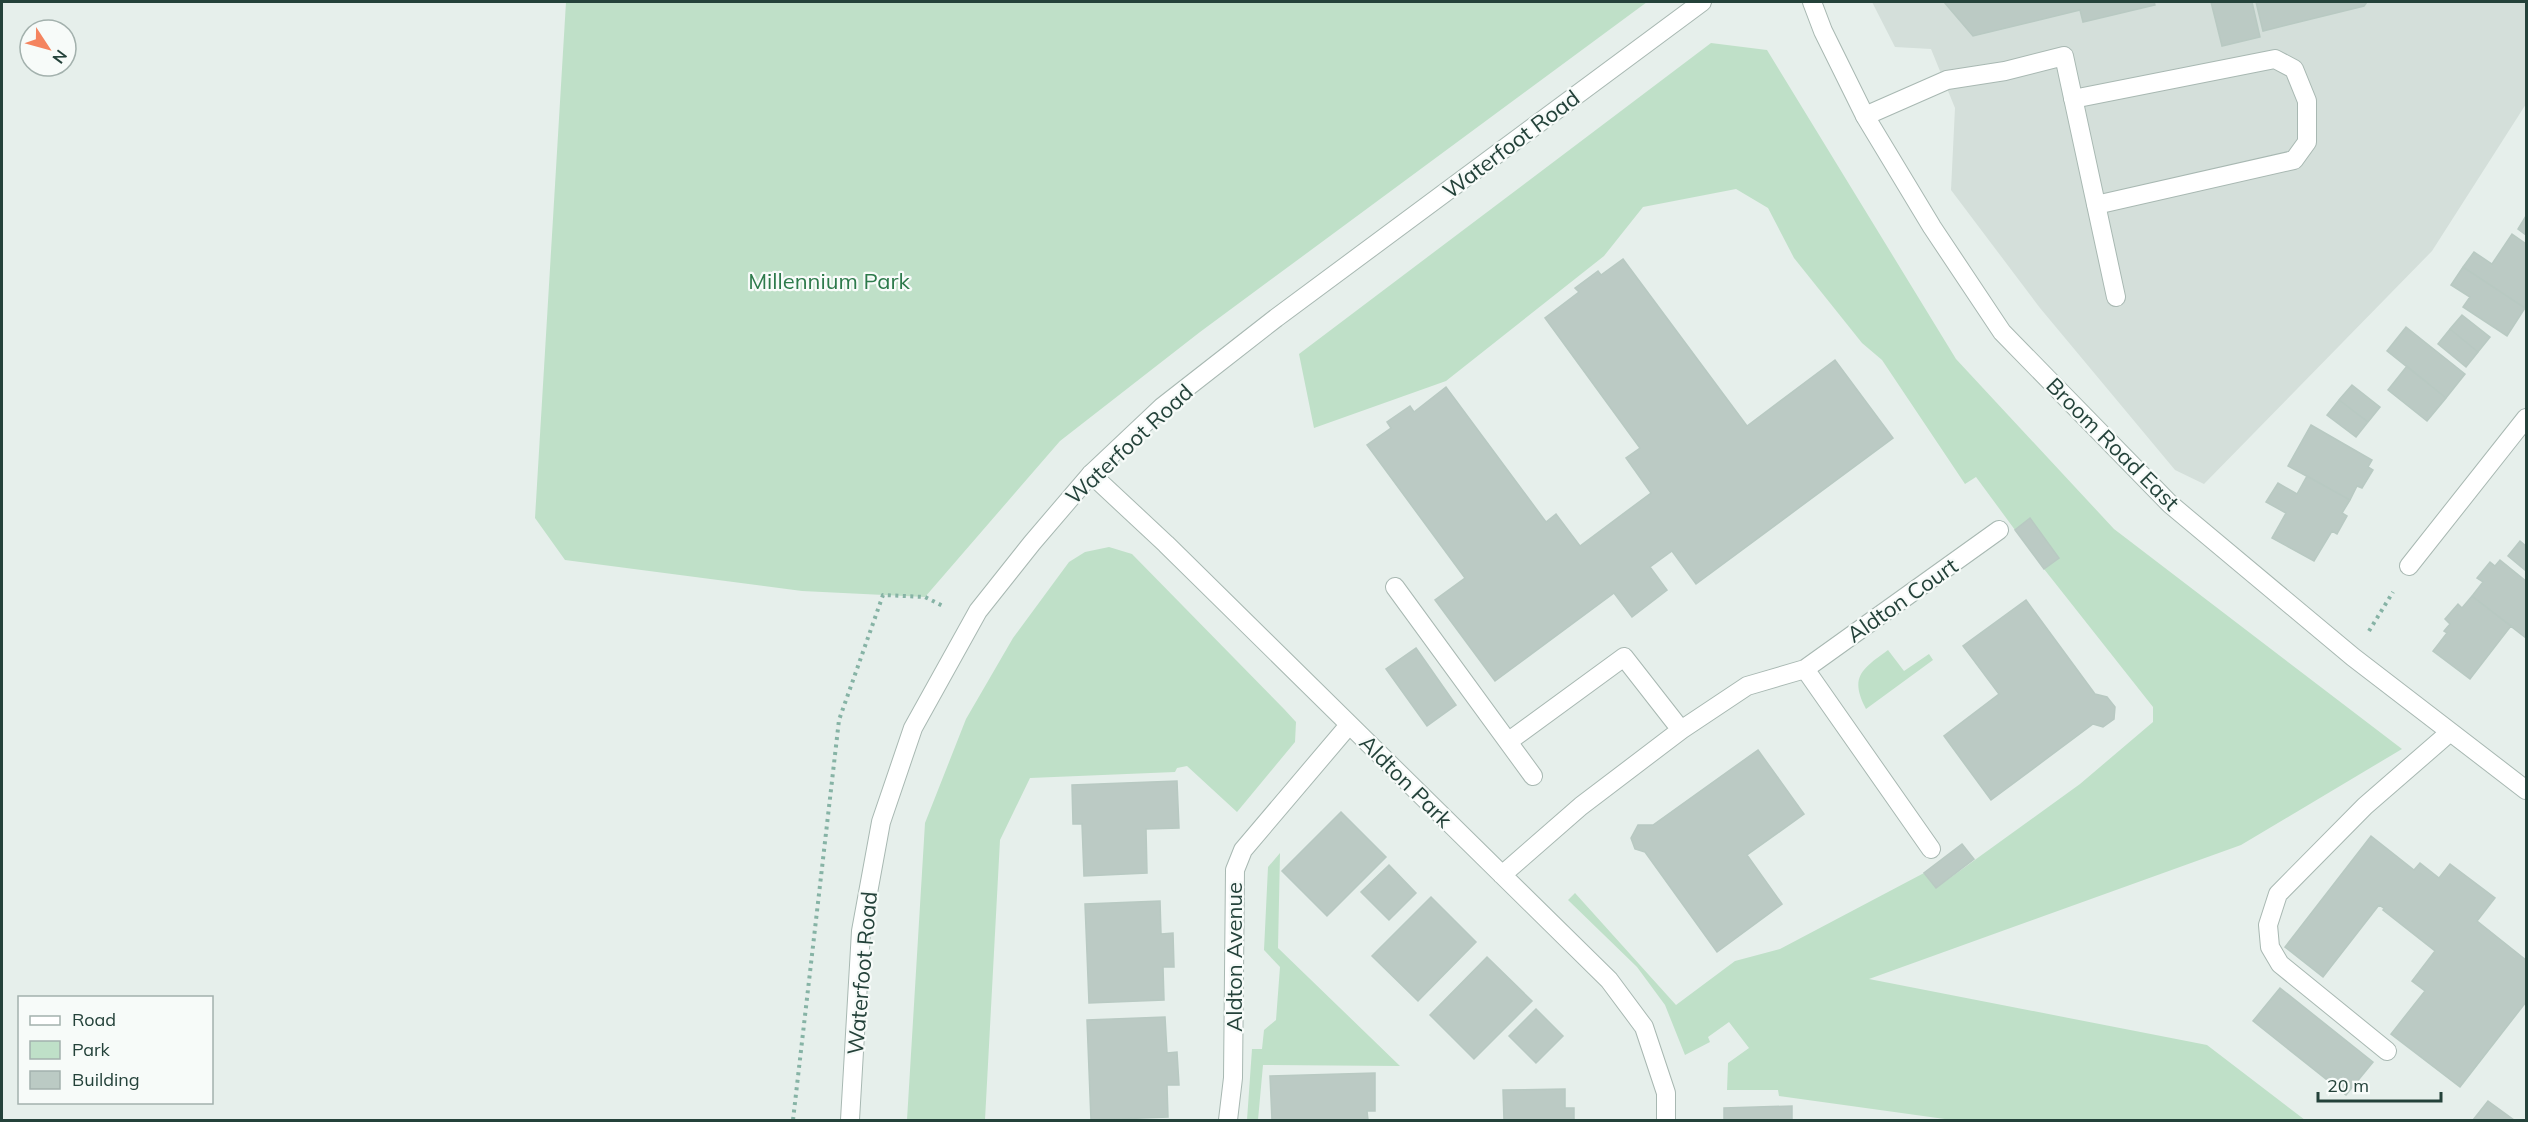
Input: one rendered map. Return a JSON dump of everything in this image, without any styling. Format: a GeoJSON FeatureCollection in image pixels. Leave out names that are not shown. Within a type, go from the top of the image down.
{"type":"FeatureCollection","features":[{"type":"Feature","properties":{"kind":"street","name":"Waterfoot Road"},"geometry":{"type":"LineString","coordinates":[[850,1120],[861,931],[881,822],[913,729],[972,621],[1032,543],[1091,474],[1171,400],[1702,2]]}},
{"type":"Feature","properties":{"kind":"street","name":"Broom Road East"},"geometry":{"type":"LineString","coordinates":[[1812,2],[1823,31],[1865,116],[1932,228],[2002,332],[2170,504],[2353,657],[2448,733],[2526,790]]}},
{"type":"Feature","properties":{"kind":"street"},"geometry":{"type":"LineString","coordinates":[[1865,116],[1947,80],[2005,71],[2064,56],[2116,297]]}},
{"type":"Feature","properties":{"kind":"street"},"geometry":{"type":"LineString","coordinates":[[2073,99],[2275,59],[2294,69],[2307,101],[2307,142],[2294,160],[2096,205]]}},
{"type":"Feature","properties":{"kind":"street"},"geometry":{"type":"LineString","coordinates":[[2409,566],[2526,418]]}},
{"type":"Feature","properties":{"kind":"street","name":"Aldton Park"},"geometry":{"type":"LineString","coordinates":[[1091,474],[1166,544],[1609,980],[1644,1027],[1666,1093],[1666,1120]]}},
{"type":"Feature","properties":{"kind":"street","name":"Aldton Court"},"geometry":{"type":"LineString","coordinates":[[1502,875],[1581,806],[1680,730],[1747,686],[1805,669],[1999,531]]}},
{"type":"Feature","properties":{"kind":"street"},"geometry":{"type":"LineString","coordinates":[[1395,587],[1533,776]]}},
{"type":"Feature","properties":{"kind":"street"},"geometry":{"type":"LineString","coordinates":[[1509,741],[1624,657],[1680,730]]}},
{"type":"Feature","properties":{"kind":"street"},"geometry":{"type":"LineString","coordinates":[[1805,669],[1931,849]]}},
{"type":"Feature","properties":{"kind":"street","name":"Aldton Avenue"},"geometry":{"type":"LineString","coordinates":[[1228,1120],[1233,1078],[1235,870],[1243,850],[1349,725]]}},
{"type":"Feature","properties":{"kind":"street"},"geometry":{"type":"LineString","coordinates":[[2388,1051],[2280,964],[2270,947],[2268,925],[2278,894],[2365,806],[2448,733]]}},
{"type":"Feature","properties":{"kind":"path"},"geometry":{"type":"LineString","coordinates":[[2353,657],[2409,566]]}},
{"type":"Feature","properties":{"kind":"path"},"geometry":{"type":"LineString","coordinates":[[793,1120],[838,720],[879,605],[883,595],[925,597],[972,621]]}},
{"type":"Feature","properties":{"kind":"shaded area"},"geometry":{"type":"Polygon","coordinates":[[[1872,2],[2526,2],[2526,104],[2432,251],[2204,484],[2175,470],[2040,308],[1951,190],[1955,108],[1931,49],[1895,47],[1872,2]]]}},
{"type":"Feature","properties":{"kind":"green space","name":"Millennium Park"},"geometry":{"type":"Polygon","coordinates":[[[566,2],[1647,2],[1200,332],[1060,441],[925,597],[802,591],[565,560],[535,518],[566,2]]]}},
{"type":"Feature","properties":{"kind":"green space"},"geometry":{"type":"Polygon","coordinates":[[[1711,43],[1767,50],[1956,359],[2114,529],[2402,749],[2241,845],[1869,979],[2207,1045],[2305,1120],[1952,1120],[1779,1096],[1778,1090],[1727,1090],[1728,1063],[1749,1048],[1729,1022],[1708,1037],[1710,1042],[1685,1055],[1665,1005],[1637,967],[1568,900],[1575,893],[1676,1005],[1735,961],[1780,949],[1924,873],[1936,888],[2080,784],[2153,722],[2153,707],[2044,569],[2059,558],[2030,519],[2015,530],[1976,477],[1965,484],[1882,360],[1862,343],[1794,258],[1768,208],[1736,189],[1643,207],[1604,256],[1446,381],[1314,428],[1299,354],[1711,43]]]}},
{"type":"Feature","properties":{"kind":"green space"},"geometry":{"type":"Polygon","coordinates":[[[1109,547],[1132,554],[1284,709],[1296,722],[1295,742],[1237,812],[1187,766],[1177,768],[1175,772],[1030,778],[1000,840],[985,1120],[907,1120],[925,823],[966,719],[1013,638],[1069,562],[1085,552],[1109,547]]]}},
{"type":"Feature","properties":{"kind":"green space"},"geometry":{"type":"Polygon","coordinates":[[[1888,650],[1904,671],[1929,654],[1933,660],[1866,709],[1859,689],[1861,675],[1871,663],[1888,650]]]}},
{"type":"Feature","properties":{"kind":"green space"},"geometry":{"type":"Polygon","coordinates":[[[1280,853],[1278,948],[1400,1066],[1263,1065],[1258,1120],[1247,1120],[1252,1049],[1262,1049],[1264,1030],[1276,1020],[1280,967],[1264,950],[1268,867],[1280,853]]]}},
{"type":"Feature","properties":{"kind":"building"},"geometry":{"type":"Polygon","coordinates":[[[1944,2],[2154,2],[2155,5],[2083,22],[2080,10],[1973,36],[1944,2]]]}},
{"type":"Feature","properties":{"kind":"building"},"geometry":{"type":"Polygon","coordinates":[[[2211,2],[2252,2],[2260,37],[2222,46],[2211,2]]]}},
{"type":"Feature","properties":{"kind":"building"},"geometry":{"type":"Polygon","coordinates":[[[2256,2],[2367,2],[2364,6],[2263,31],[2256,2]]]}},
{"type":"Feature","properties":{"kind":"building"},"geometry":{"type":"Polygon","coordinates":[[[2526,216],[2526,235],[2518,229],[2526,216]]]}},
{"type":"Feature","properties":{"kind":"building"},"geometry":{"type":"Polygon","coordinates":[[[2512,234],[2526,244],[2525,308],[2463,267],[2474,252],[2492,264],[2512,234]]]}},
{"type":"Feature","properties":{"kind":"building"},"geometry":{"type":"Polygon","coordinates":[[[1623,259],[1747,426],[1835,360],[1893,438],[1696,584],[1672,551],[1650,567],[1667,590],[1632,617],[1614,593],[1495,681],[1435,600],[1465,578],[1367,445],[1391,428],[1387,422],[1410,406],[1414,412],[1446,387],[1546,522],[1556,514],[1580,546],[1651,493],[1626,458],[1640,448],[1545,318],[1579,292],[1575,288],[1598,271],[1601,275],[1623,259]]]}},
{"type":"Feature","properties":{"kind":"building"},"geometry":{"type":"Polygon","coordinates":[[[2463,267],[2525,308],[2507,336],[2463,307],[2470,297],[2451,285],[2463,267]]]}},
{"type":"Feature","properties":{"kind":"building"},"geometry":{"type":"Polygon","coordinates":[[[2462,315],[2490,337],[2478,352],[2450,329],[2462,315]]]}},
{"type":"Feature","properties":{"kind":"building"},"geometry":{"type":"Polygon","coordinates":[[[2406,327],[2465,374],[2446,398],[2387,351],[2406,327]]]}},
{"type":"Feature","properties":{"kind":"building"},"geometry":{"type":"Polygon","coordinates":[[[2450,329],[2478,352],[2466,367],[2438,344],[2450,329]]]}},
{"type":"Feature","properties":{"kind":"building"},"geometry":{"type":"Polygon","coordinates":[[[2407,366],[2446,398],[2427,421],[2388,390],[2407,366]]]}},
{"type":"Feature","properties":{"kind":"building"},"geometry":{"type":"Polygon","coordinates":[[[2352,385],[2380,407],[2368,422],[2339,400],[2352,385]]]}},
{"type":"Feature","properties":{"kind":"building"},"geometry":{"type":"Polygon","coordinates":[[[2339,400],[2368,422],[2356,437],[2327,415],[2339,400]]]}},
{"type":"Feature","properties":{"kind":"building"},"geometry":{"type":"Polygon","coordinates":[[[2311,425],[2372,460],[2368,467],[2373,470],[2362,488],[2357,486],[2350,500],[2288,466],[2311,425]]]}},
{"type":"Feature","properties":{"kind":"building"},"geometry":{"type":"Polygon","coordinates":[[[2307,476],[2350,500],[2342,513],[2347,516],[2337,534],[2332,531],[2314,561],[2272,538],[2286,513],[2266,502],[2278,483],[2297,494],[2307,476]]]}},
{"type":"Feature","properties":{"kind":"building"},"geometry":{"type":"Polygon","coordinates":[[[2030,518],[2059,558],[2044,569],[2015,530],[2030,518]]]}},
{"type":"Feature","properties":{"kind":"building"},"geometry":{"type":"Polygon","coordinates":[[[2520,541],[2526,546],[2526,571],[2508,556],[2520,541]]]}},
{"type":"Feature","properties":{"kind":"building"},"geometry":{"type":"Polygon","coordinates":[[[2500,560],[2526,581],[2526,638],[2472,596],[2483,582],[2477,578],[2490,562],[2495,566],[2500,560]]]}},
{"type":"Feature","properties":{"kind":"building"},"geometry":{"type":"Polygon","coordinates":[[[2472,596],[2511,626],[2470,679],[2433,651],[2447,633],[2444,631],[2450,624],[2445,619],[2458,604],[2462,608],[2472,596]]]}},
{"type":"Feature","properties":{"kind":"building"},"geometry":{"type":"Polygon","coordinates":[[[2026,600],[2095,694],[2107,697],[2115,707],[2114,719],[2103,727],[2093,724],[1991,800],[1944,736],[1999,694],[1963,646],[2026,600]]]}},
{"type":"Feature","properties":{"kind":"building"},"geometry":{"type":"Polygon","coordinates":[[[1416,648],[1456,705],[1427,726],[1386,669],[1416,648]]]}},
{"type":"Feature","properties":{"kind":"building"},"geometry":{"type":"Polygon","coordinates":[[[1758,750],[1804,814],[1747,855],[1782,904],[1717,952],[1645,852],[1635,849],[1631,838],[1638,825],[1653,825],[1758,750]]]}},
{"type":"Feature","properties":{"kind":"building"},"geometry":{"type":"Polygon","coordinates":[[[1177,781],[1179,828],[1146,829],[1147,873],[1084,876],[1082,824],[1073,824],[1072,785],[1177,781]]]}},
{"type":"Feature","properties":{"kind":"building"},"geometry":{"type":"Polygon","coordinates":[[[1341,812],[1386,857],[1327,916],[1282,871],[1341,812]]]}},
{"type":"Feature","properties":{"kind":"building"},"geometry":{"type":"Polygon","coordinates":[[[2371,836],[2414,870],[2420,863],[2439,878],[2450,864],[2495,898],[2477,921],[2526,960],[2526,1002],[2460,1087],[2391,1034],[2425,991],[2412,981],[2435,951],[2383,910],[2384,908],[2379,905],[2323,977],[2285,947],[2371,836]]]}},
{"type":"Feature","properties":{"kind":"building"},"geometry":{"type":"Polygon","coordinates":[[[1962,844],[1974,859],[1936,888],[1924,873],[1962,844]]]}},
{"type":"Feature","properties":{"kind":"building"},"geometry":{"type":"Polygon","coordinates":[[[1389,865],[1416,893],[1389,920],[1361,892],[1389,865]]]}},
{"type":"Feature","properties":{"kind":"building"},"geometry":{"type":"Polygon","coordinates":[[[1431,897],[1476,942],[1418,1001],[1372,956],[1431,897]]]}},
{"type":"Feature","properties":{"kind":"building"},"geometry":{"type":"Polygon","coordinates":[[[1160,901],[1161,934],[1173,933],[1174,967],[1163,967],[1164,1000],[1089,1003],[1085,904],[1160,901]]]}},
{"type":"Feature","properties":{"kind":"building"},"geometry":{"type":"Polygon","coordinates":[[[1487,957],[1532,1001],[1474,1059],[1430,1015],[1487,957]]]}},
{"type":"Feature","properties":{"kind":"building"},"geometry":{"type":"Polygon","coordinates":[[[2280,988],[2373,1062],[2346,1095],[2253,1021],[2280,988]]]}},
{"type":"Feature","properties":{"kind":"building"},"geometry":{"type":"Polygon","coordinates":[[[1536,1009],[1563,1036],[1536,1063],[1509,1036],[1536,1009]]]}},
{"type":"Feature","properties":{"kind":"building"},"geometry":{"type":"Polygon","coordinates":[[[1165,1017],[1167,1053],[1177,1052],[1179,1085],[1167,1085],[1168,1117],[1091,1120],[1087,1020],[1165,1017]]]}},
{"type":"Feature","properties":{"kind":"building"},"geometry":{"type":"Polygon","coordinates":[[[1375,1073],[1375,1111],[1367,1111],[1368,1120],[1272,1120],[1270,1076],[1375,1073]]]}},
{"type":"Feature","properties":{"kind":"building"},"geometry":{"type":"Polygon","coordinates":[[[1565,1089],[1565,1108],[1574,1108],[1574,1120],[1504,1120],[1503,1090],[1565,1089]]]}},
{"type":"Feature","properties":{"kind":"building"},"geometry":{"type":"Polygon","coordinates":[[[2488,1101],[2514,1120],[2473,1120],[2488,1101]]]}},
{"type":"Feature","properties":{"kind":"building"},"geometry":{"type":"Polygon","coordinates":[[[1792,1106],[1792,1120],[1724,1120],[1724,1108],[1792,1106]]]}}]}
